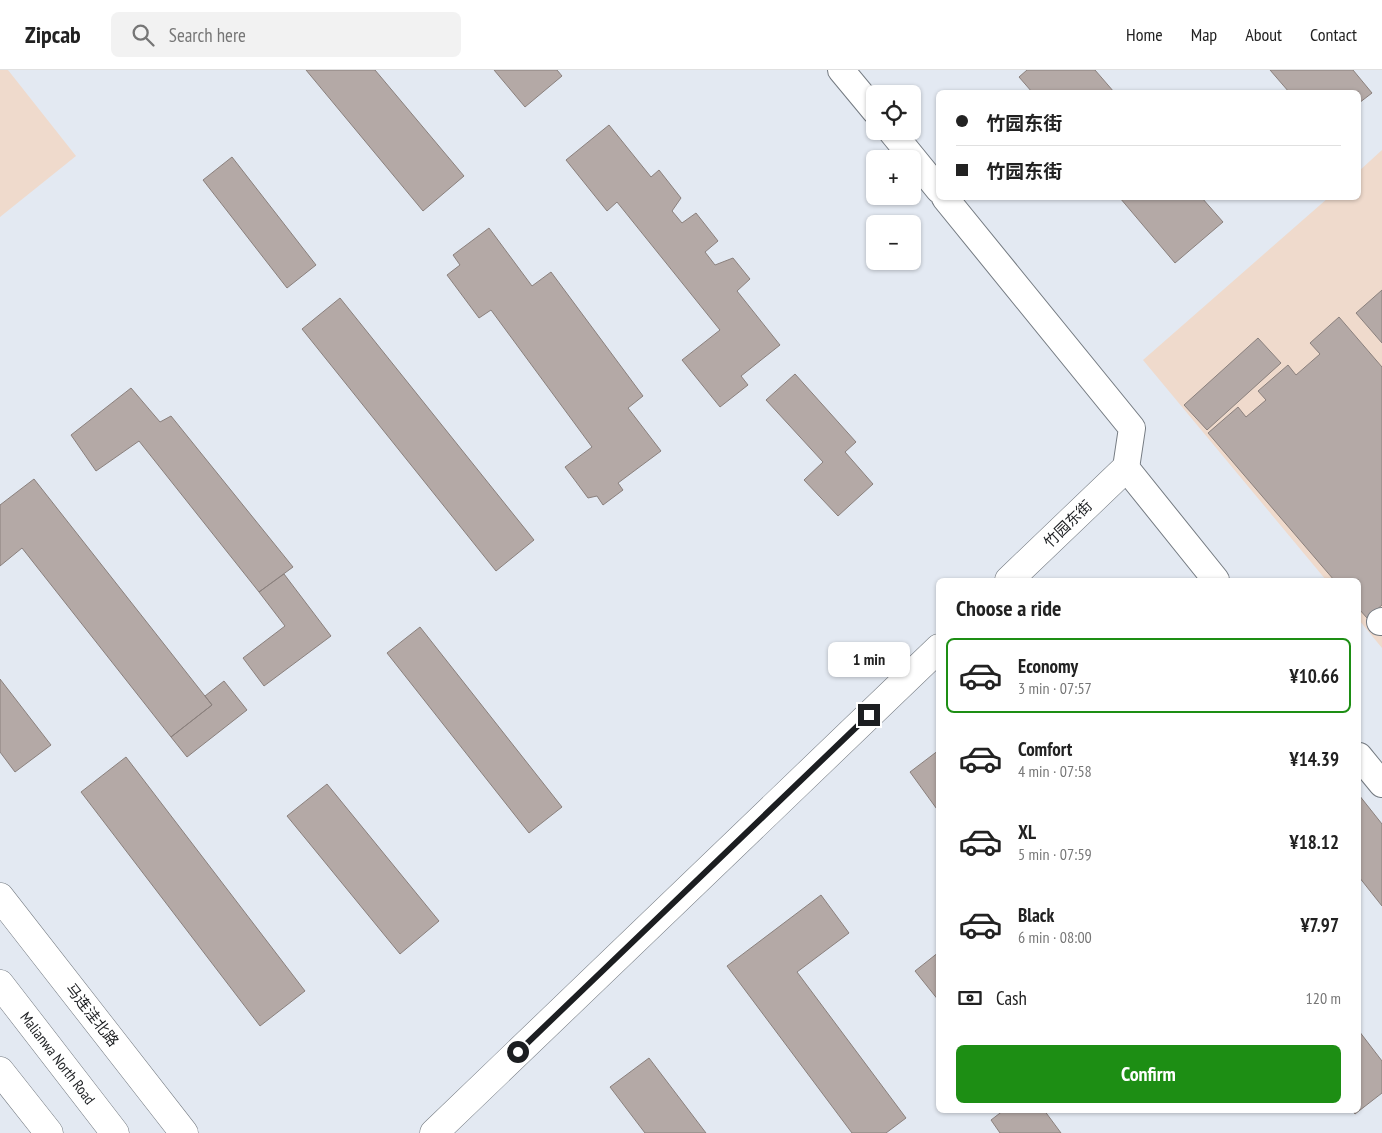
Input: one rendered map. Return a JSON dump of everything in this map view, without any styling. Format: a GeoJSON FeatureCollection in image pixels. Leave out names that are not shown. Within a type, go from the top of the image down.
{"type":"FeatureCollection","features":[{"type":"Feature","properties":{"kind":"street"},"geometry":{"type":"LineString","coordinates":[[841,70],[866,100]]}},
{"type":"Feature","properties":{"kind":"street"},"geometry":{"type":"LineString","coordinates":[[898,140],[936,186]]}},
{"type":"Feature","properties":{"kind":"street"},"geometry":{"type":"LineString","coordinates":[[947,200],[1132,428],[1126,468],[1214,578]]}},
{"type":"Feature","properties":{"kind":"street","name":"竹园东街"},"geometry":{"type":"LineString","coordinates":[[1011,578],[1126,468]]}},
{"type":"Feature","properties":{"kind":"street"},"geometry":{"type":"LineString","coordinates":[[434,1133],[936,651]]}},
{"type":"Feature","properties":{"kind":"street"},"geometry":{"type":"LineString","coordinates":[[1361,758],[1382,784]]}},
{"type":"Feature","properties":{"kind":"street","name":"马连洼北路"},"geometry":{"type":"LineString","coordinates":[[0,897],[184,1133]]}},
{"type":"Feature","properties":{"kind":"street","name":"Malianwa North Road"},"geometry":{"type":"LineString","coordinates":[[0,984],[115,1133]]}},
{"type":"Feature","properties":{"kind":"street"},"geometry":{"type":"LineString","coordinates":[[0,1071],[48,1133]]}},
{"type":"Feature","properties":{"kind":"shaded area"},"geometry":{"type":"Polygon","coordinates":[[[0,70],[8,70],[76,156],[0,217],[0,70]]]}},
{"type":"Feature","properties":{"kind":"shaded area"},"geometry":{"type":"Polygon","coordinates":[[[1382,150],[1382,648],[1361,622],[1361,578],[1324,578],[1143,360],[1326,200],[1361,200],[1361,169],[1382,150]]]}},
{"type":"Feature","properties":{"kind":"building"},"geometry":{"type":"Polygon","coordinates":[[[306,70],[375,70],[464,176],[423,211],[306,70]]]}},
{"type":"Feature","properties":{"kind":"building"},"geometry":{"type":"Polygon","coordinates":[[[494,70],[557,70],[562,76],[525,107],[494,70]]]}},
{"type":"Feature","properties":{"kind":"building"},"geometry":{"type":"Polygon","coordinates":[[[1027,70],[1095,70],[1112,90],[1030,90],[1019,77],[1027,70]]]}},
{"type":"Feature","properties":{"kind":"building"},"geometry":{"type":"Polygon","coordinates":[[[1270,70],[1353,70],[1372,93],[1361,101],[1361,90],[1287,90],[1270,70]]]}},
{"type":"Feature","properties":{"kind":"building"},"geometry":{"type":"Polygon","coordinates":[[[609,125],[651,177],[659,170],[681,198],[672,211],[682,223],[696,213],[718,241],[705,252],[715,265],[733,258],[750,279],[737,291],[780,345],[741,376],[748,385],[720,407],[682,360],[720,330],[617,202],[607,211],[566,160],[609,125]]]}},
{"type":"Feature","properties":{"kind":"building"},"geometry":{"type":"Polygon","coordinates":[[[232,157],[316,265],[287,288],[203,180],[232,157]]]}},
{"type":"Feature","properties":{"kind":"building"},"geometry":{"type":"Polygon","coordinates":[[[1122,200],[1204,200],[1223,222],[1175,263],[1122,200]]]}},
{"type":"Feature","properties":{"kind":"building"},"geometry":{"type":"Polygon","coordinates":[[[489,228],[532,286],[551,272],[643,396],[628,408],[661,451],[618,483],[623,490],[603,505],[597,496],[588,498],[565,467],[592,447],[491,310],[479,318],[447,275],[460,265],[453,255],[489,228]]]}},
{"type":"Feature","properties":{"kind":"building"},"geometry":{"type":"Polygon","coordinates":[[[1382,290],[1382,343],[1356,313],[1382,290]]]}},
{"type":"Feature","properties":{"kind":"building"},"geometry":{"type":"Polygon","coordinates":[[[340,298],[534,540],[496,571],[302,329],[340,298]]]}},
{"type":"Feature","properties":{"kind":"building"},"geometry":{"type":"Polygon","coordinates":[[[1339,317],[1382,367],[1382,605],[1367,618],[1361,611],[1361,578],[1332,578],[1208,433],[1238,407],[1246,417],[1266,400],[1258,391],[1288,365],[1296,375],[1320,354],[1310,343],[1339,317]]]}},
{"type":"Feature","properties":{"kind":"building"},"geometry":{"type":"Polygon","coordinates":[[[1258,338],[1281,363],[1207,430],[1184,405],[1258,338]]]}},
{"type":"Feature","properties":{"kind":"building"},"geometry":{"type":"Polygon","coordinates":[[[795,374],[856,442],[845,452],[873,484],[838,516],[804,480],[823,462],[766,400],[795,374]]]}},
{"type":"Feature","properties":{"kind":"building"},"geometry":{"type":"Polygon","coordinates":[[[131,388],[160,422],[171,416],[293,567],[259,592],[139,441],[96,471],[71,435],[131,388]]]}},
{"type":"Feature","properties":{"kind":"building"},"geometry":{"type":"Polygon","coordinates":[[[34,479],[212,705],[171,737],[22,548],[0,566],[0,505],[34,479]]]}},
{"type":"Feature","properties":{"kind":"building"},"geometry":{"type":"Polygon","coordinates":[[[284,574],[331,636],[264,686],[243,658],[285,626],[259,592],[284,574]]]}},
{"type":"Feature","properties":{"kind":"building"},"geometry":{"type":"Polygon","coordinates":[[[420,627],[562,807],[529,833],[387,653],[420,627]]]}},
{"type":"Feature","properties":{"kind":"building"},"geometry":{"type":"Polygon","coordinates":[[[0,679],[51,745],[15,772],[0,752],[0,679]]]}},
{"type":"Feature","properties":{"kind":"building"},"geometry":{"type":"Polygon","coordinates":[[[224,681],[247,710],[187,757],[171,737],[212,705],[205,696],[224,681]]]}},
{"type":"Feature","properties":{"kind":"building"},"geometry":{"type":"Polygon","coordinates":[[[936,752],[936,808],[910,772],[936,752]]]}},
{"type":"Feature","properties":{"kind":"building"},"geometry":{"type":"Polygon","coordinates":[[[126,757],[305,991],[260,1026],[81,792],[126,757]]]}},
{"type":"Feature","properties":{"kind":"building"},"geometry":{"type":"Polygon","coordinates":[[[327,784],[439,921],[400,954],[287,816],[327,784]]]}},
{"type":"Feature","properties":{"kind":"building"},"geometry":{"type":"Polygon","coordinates":[[[1361,798],[1382,824],[1382,906],[1361,880],[1361,798]]]}},
{"type":"Feature","properties":{"kind":"building"},"geometry":{"type":"Polygon","coordinates":[[[821,895],[849,933],[797,972],[906,1118],[886,1133],[852,1133],[727,966],[821,895]]]}},
{"type":"Feature","properties":{"kind":"building"},"geometry":{"type":"Polygon","coordinates":[[[936,954],[936,997],[915,971],[936,954]]]}},
{"type":"Feature","properties":{"kind":"building"},"geometry":{"type":"Polygon","coordinates":[[[1361,1034],[1382,1061],[1382,1093],[1361,1109],[1361,1034]]]}},
{"type":"Feature","properties":{"kind":"building"},"geometry":{"type":"Polygon","coordinates":[[[649,1058],[706,1133],[645,1133],[610,1087],[649,1058]]]}},
{"type":"Feature","properties":{"kind":"building"},"geometry":{"type":"Polygon","coordinates":[[[1000,1113],[1046,1113],[1061,1133],[1000,1133],[991,1120],[1000,1113]]]}},
{"type":"Feature","properties":{"kind":"route"},"geometry":{"type":"LineString","coordinates":[[518,1052],[869,715]]}}]}
